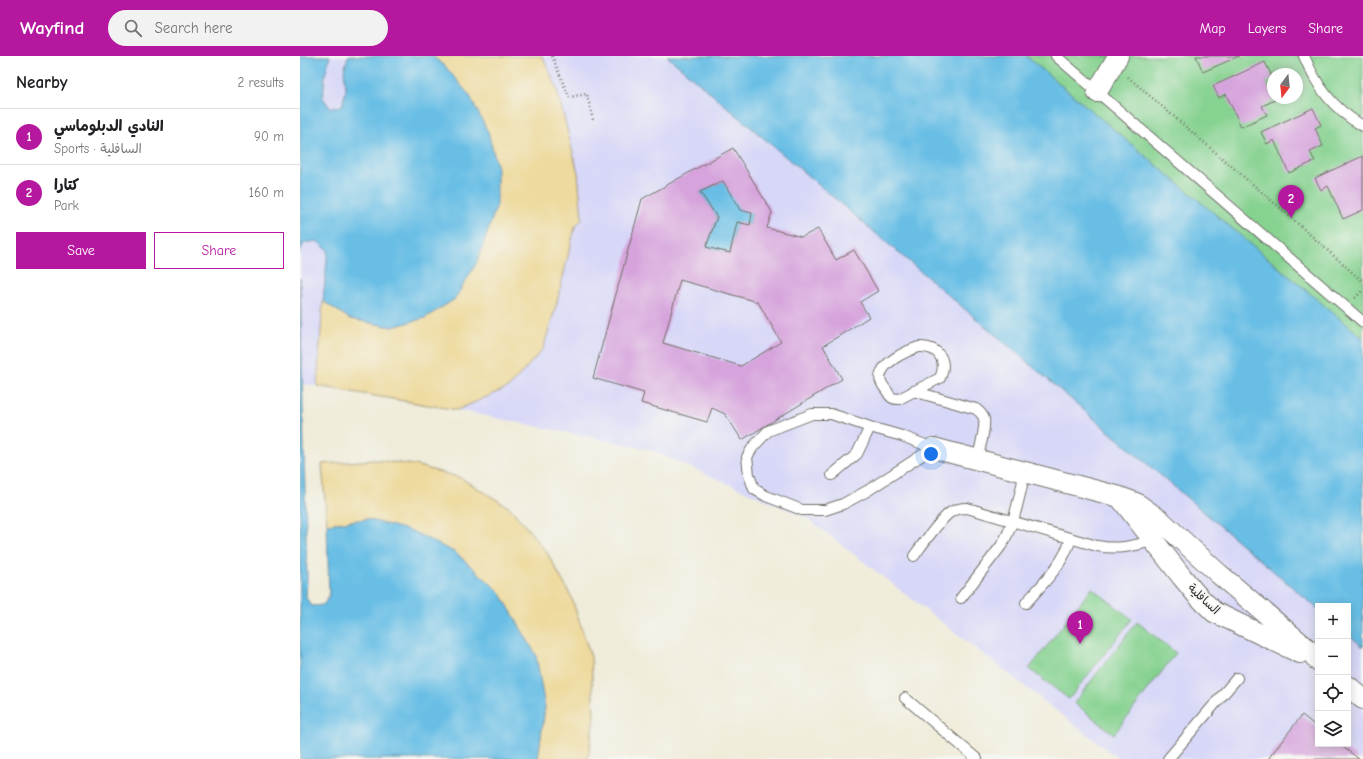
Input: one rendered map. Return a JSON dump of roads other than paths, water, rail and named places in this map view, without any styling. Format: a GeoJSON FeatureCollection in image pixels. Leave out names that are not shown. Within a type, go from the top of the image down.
{"type":"FeatureCollection","features":[{"type":"Feature","properties":{"kind":"street"},"geometry":{"type":"LineString","coordinates":[[1097,92],[1119,59]]}},
{"type":"Feature","properties":{"kind":"street","name":"السافلية"},"geometry":{"type":"LineString","coordinates":[[933,448],[1120,497],[1136,503],[1160,520],[1219,574],[1311,652],[1315,657]]}},
{"type":"Feature","properties":{"kind":"street","name":"السافلية"},"geometry":{"type":"LineString","coordinates":[[1120,497],[1196,594],[1214,612],[1315,660]]}},
{"type":"Feature","properties":{"kind":"street"},"geometry":{"type":"LineString","coordinates":[[1196,594],[1204,580],[1219,574]]}},
{"type":"Feature","properties":{"kind":"street"},"geometry":{"type":"LineString","coordinates":[[1351,688],[1363,698]]}},
{"type":"Feature","properties":{"kind":"lane"},"geometry":{"type":"LineString","coordinates":[[1056,56],[1363,322]]}},
{"type":"Feature","properties":{"kind":"lane"},"geometry":{"type":"LineString","coordinates":[[1304,56],[1319,86],[1329,98],[1350,118],[1363,126]]}},
{"type":"Feature","properties":{"kind":"lane"},"geometry":{"type":"LineString","coordinates":[[914,392],[940,378],[942,372],[942,360],[936,351],[926,347],[919,347],[909,350],[884,367],[880,378],[881,383],[890,396],[894,399],[899,399],[914,392],[976,409],[980,412],[983,415],[984,424],[978,459]]}},
{"type":"Feature","properties":{"kind":"lane"},"geometry":{"type":"LineString","coordinates":[[812,414],[831,414],[902,436],[933,448],[867,491],[843,504],[825,510],[802,510],[766,496],[754,489],[749,475],[747,457],[753,447],[768,431],[812,414]]}},
{"type":"Feature","properties":{"kind":"lane"},"geometry":{"type":"LineString","coordinates":[[832,475],[857,454],[870,427]]}},
{"type":"Feature","properties":{"kind":"lane"},"geometry":{"type":"LineString","coordinates":[[961,598],[1007,537],[1013,522],[1025,472]]}},
{"type":"Feature","properties":{"kind":"lane"},"geometry":{"type":"LineString","coordinates":[[914,556],[950,512],[967,508],[1112,549],[1124,548],[1153,541]]}},
{"type":"Feature","properties":{"kind":"lane"},"geometry":{"type":"LineString","coordinates":[[1026,603],[1065,555],[1071,538]]}},
{"type":"Feature","properties":{"kind":"lane"},"geometry":{"type":"LineString","coordinates":[[1168,759],[1237,678]]}},
{"type":"Feature","properties":{"kind":"lane"},"geometry":{"type":"LineString","coordinates":[[905,698],[977,759]]}},
{"type":"Feature","properties":{"kind":"water"},"geometry":{"type":"Polygon","coordinates":[[[300,56],[330,56],[325,75],[323,98],[330,108],[342,106],[346,90],[344,71],[348,56],[432,56],[445,66],[470,96],[488,132],[497,166],[497,205],[477,262],[455,299],[425,318],[392,327],[350,319],[323,301],[328,250],[317,241],[304,243],[300,252],[300,56]]]}},
{"type":"Feature","properties":{"kind":"water"},"geometry":{"type":"Polygon","coordinates":[[[667,56],[1026,56],[1363,338],[1363,647],[1351,637],[1351,603],[1315,603],[1315,606],[667,56]]]}},
{"type":"Feature","properties":{"kind":"water"},"geometry":{"type":"Polygon","coordinates":[[[723,181],[752,213],[750,225],[737,222],[730,253],[706,247],[717,217],[700,192],[723,181]]]}},
{"type":"Feature","properties":{"kind":"water"},"geometry":{"type":"Polygon","coordinates":[[[300,278],[307,578],[306,598],[312,606],[323,605],[329,597],[327,524],[367,519],[412,531],[456,553],[500,592],[536,655],[545,707],[538,759],[300,759],[300,278]]]}},
{"type":"Feature","properties":{"kind":"place","name":"كتارا"},"geometry":{"type":"Point","coordinates":[1291,218]}},
{"type":"Feature","properties":{"kind":"place","name":"النادي الدبلوماسي"},"geometry":{"type":"Point","coordinates":[1080,644]}}]}
